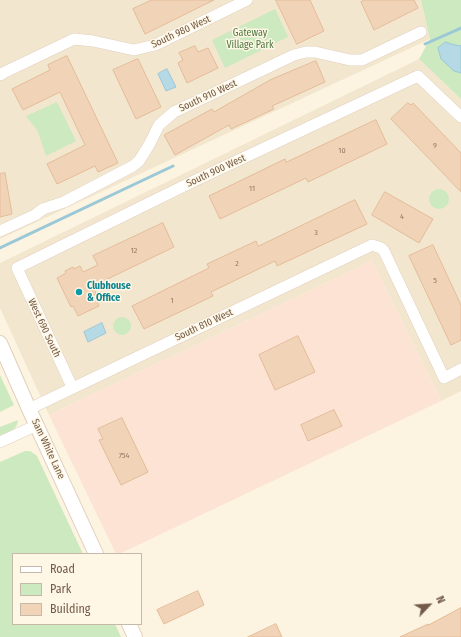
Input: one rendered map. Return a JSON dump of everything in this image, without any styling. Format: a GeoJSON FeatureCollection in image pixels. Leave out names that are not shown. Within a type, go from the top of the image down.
{"type":"FeatureCollection","features":[{"type":"Feature","properties":{"kind":"street","name":"South 980 West"},"geometry":{"type":"LineString","coordinates":[[0,75],[74,39],[93,41],[134,50],[155,45],[247,0]]}},
{"type":"Feature","properties":{"kind":"street","name":"South 910 West"},"geometry":{"type":"LineString","coordinates":[[0,231],[35,215],[43,209],[64,202],[133,166],[139,161],[159,125],[174,112],[294,55],[306,52],[315,52],[350,60],[362,60],[421,32]]}},
{"type":"Feature","properties":{"kind":"street","name":"South 900 West"},"geometry":{"type":"LineString","coordinates":[[16,268],[194,181],[418,76],[461,117]]}},
{"type":"Feature","properties":{"kind":"street","name":"South 810 West"},"geometry":{"type":"LineString","coordinates":[[29,409],[72,387],[372,245],[381,248],[384,251],[444,378],[461,369]]}},
{"type":"Feature","properties":{"kind":"street","name":"West 690 South"},"geometry":{"type":"LineString","coordinates":[[16,268],[72,387]]}},
{"type":"Feature","properties":{"kind":"street","name":"Sam White Lane"},"geometry":{"type":"LineString","coordinates":[[0,343],[96,553]]}},
{"type":"Feature","properties":{"kind":"street"},"geometry":{"type":"LineString","coordinates":[[0,442],[37,425]]}},
{"type":"Feature","properties":{"kind":"street"},"geometry":{"type":"LineString","coordinates":[[129,625],[135,637]]}},
{"type":"Feature","properties":{"kind":"shaded area"},"geometry":{"type":"Polygon","coordinates":[[[0,0],[421,0],[430,39],[0,239],[0,0]]]}},
{"type":"Feature","properties":{"kind":"shaded area"},"geometry":{"type":"Polygon","coordinates":[[[419,59],[461,99],[461,391],[441,401],[372,261],[49,415],[0,308],[0,263],[419,59]]]}},
{"type":"Feature","properties":{"kind":"shaded area"},"geometry":{"type":"Polygon","coordinates":[[[372,261],[441,401],[121,553],[116,553],[49,415],[372,261]]]}},
{"type":"Feature","properties":{"kind":"green space"},"geometry":{"type":"Polygon","coordinates":[[[421,0],[461,0],[461,99],[419,59],[430,39],[421,0]]]}},
{"type":"Feature","properties":{"kind":"green space","name":"Gateway Village Park"},"geometry":{"type":"Polygon","coordinates":[[[275,9],[288,37],[225,68],[212,40],[275,9]]]}},
{"type":"Feature","properties":{"kind":"green space"},"geometry":{"type":"Polygon","coordinates":[[[57,102],[76,141],[46,156],[37,130],[26,116],[57,102]]]}},
{"type":"Feature","properties":{"kind":"green space"},"geometry":{"type":"Polygon","coordinates":[[[439,189],[446,192],[449,199],[446,206],[439,209],[432,206],[429,199],[432,192],[439,189]]]}},
{"type":"Feature","properties":{"kind":"green space"},"geometry":{"type":"Polygon","coordinates":[[[118,317],[126,317],[131,322],[129,333],[126,335],[118,335],[113,330],[113,322],[118,317]]]}},
{"type":"Feature","properties":{"kind":"green space"},"geometry":{"type":"Polygon","coordinates":[[[0,375],[14,405],[0,412],[0,375]]]}},
{"type":"Feature","properties":{"kind":"green space"},"geometry":{"type":"Polygon","coordinates":[[[18,420],[14,429],[0,436],[0,427],[18,420]]]}},
{"type":"Feature","properties":{"kind":"green space"},"geometry":{"type":"Polygon","coordinates":[[[25,451],[30,451],[37,456],[83,553],[12,553],[12,625],[115,625],[121,637],[0,637],[0,462],[25,451]]]}},
{"type":"Feature","properties":{"kind":"water"},"geometry":{"type":"Polygon","coordinates":[[[446,42],[461,45],[461,73],[454,71],[441,59],[438,48],[446,42]]]}},
{"type":"Feature","properties":{"kind":"water"},"geometry":{"type":"Polygon","coordinates":[[[167,69],[176,87],[166,91],[158,74],[167,69]]]}},
{"type":"Feature","properties":{"kind":"water"},"geometry":{"type":"Polygon","coordinates":[[[102,323],[106,333],[88,342],[84,332],[102,323]]]}},
{"type":"Feature","properties":{"kind":"building"},"geometry":{"type":"Polygon","coordinates":[[[152,0],[214,0],[145,34],[133,9],[152,0]]]}},
{"type":"Feature","properties":{"kind":"building"},"geometry":{"type":"Polygon","coordinates":[[[276,0],[310,0],[324,31],[297,44],[276,0]]]}},
{"type":"Feature","properties":{"kind":"building"},"geometry":{"type":"Polygon","coordinates":[[[365,0],[414,0],[418,8],[374,30],[361,2],[365,0]]]}},
{"type":"Feature","properties":{"kind":"building"},"geometry":{"type":"Polygon","coordinates":[[[195,46],[198,52],[208,48],[218,68],[187,83],[178,63],[183,60],[179,53],[195,46]]]}},
{"type":"Feature","properties":{"kind":"building"},"geometry":{"type":"Polygon","coordinates":[[[67,56],[118,163],[98,172],[95,166],[57,184],[47,164],[85,145],[60,92],[23,110],[12,89],[50,70],[48,65],[67,56]]]}},
{"type":"Feature","properties":{"kind":"building"},"geometry":{"type":"Polygon","coordinates":[[[138,59],[161,107],[136,119],[113,70],[138,59]]]}},
{"type":"Feature","properties":{"kind":"building"},"geometry":{"type":"Polygon","coordinates":[[[316,61],[325,82],[272,106],[274,109],[231,129],[229,125],[175,155],[164,135],[212,109],[214,112],[270,80],[316,61]]]}},
{"type":"Feature","properties":{"kind":"building"},"geometry":{"type":"Polygon","coordinates":[[[408,103],[411,105],[413,103],[461,153],[461,192],[391,119],[408,103]]]}},
{"type":"Feature","properties":{"kind":"building"},"geometry":{"type":"Polygon","coordinates":[[[376,120],[387,144],[308,182],[306,178],[220,219],[209,196],[285,159],[286,162],[376,120]]]}},
{"type":"Feature","properties":{"kind":"building"},"geometry":{"type":"Polygon","coordinates":[[[5,173],[12,214],[0,217],[0,174],[5,173]]]}},
{"type":"Feature","properties":{"kind":"building"},"geometry":{"type":"Polygon","coordinates":[[[385,192],[433,219],[419,243],[372,215],[385,192]]]}},
{"type":"Feature","properties":{"kind":"building"},"geometry":{"type":"Polygon","coordinates":[[[355,200],[367,224],[277,266],[275,261],[211,292],[213,296],[144,329],[132,306],[209,268],[207,264],[256,241],[258,246],[355,200]]]}},
{"type":"Feature","properties":{"kind":"building"},"geometry":{"type":"Polygon","coordinates":[[[163,223],[174,247],[93,286],[96,293],[94,295],[99,306],[78,316],[73,306],[71,307],[57,278],[66,273],[65,271],[73,267],[74,269],[80,266],[83,272],[98,265],[93,256],[163,223]]]}},
{"type":"Feature","properties":{"kind":"building"},"geometry":{"type":"Polygon","coordinates":[[[433,245],[461,305],[461,340],[451,345],[409,256],[433,245]]]}},
{"type":"Feature","properties":{"kind":"building"},"geometry":{"type":"Polygon","coordinates":[[[298,336],[315,372],[275,390],[259,355],[298,336]]]}},
{"type":"Feature","properties":{"kind":"building"},"geometry":{"type":"Polygon","coordinates":[[[334,410],[342,426],[308,441],[301,425],[334,410]]]}},
{"type":"Feature","properties":{"kind":"building"},"geometry":{"type":"Polygon","coordinates":[[[122,418],[148,472],[121,485],[99,440],[103,439],[98,429],[122,418]]]}},
{"type":"Feature","properties":{"kind":"building"},"geometry":{"type":"Polygon","coordinates":[[[198,591],[204,605],[164,624],[157,610],[198,591]]]}},
{"type":"Feature","properties":{"kind":"building"},"geometry":{"type":"Polygon","coordinates":[[[461,608],[461,637],[400,637],[428,625],[461,608]]]}},
{"type":"Feature","properties":{"kind":"building"},"geometry":{"type":"Polygon","coordinates":[[[276,624],[282,637],[248,637],[276,624]]]}},
{"type":"Feature","properties":{"kind":"waterway"},"geometry":{"type":"LineString","coordinates":[[425,44],[461,28]]}},
{"type":"Feature","properties":{"kind":"waterway"},"geometry":{"type":"LineString","coordinates":[[0,248],[173,166]]}},
{"type":"Feature","properties":{"kind":"place","name":"Clubhouse & Office"},"geometry":{"type":"Point","coordinates":[79,292]}}]}
